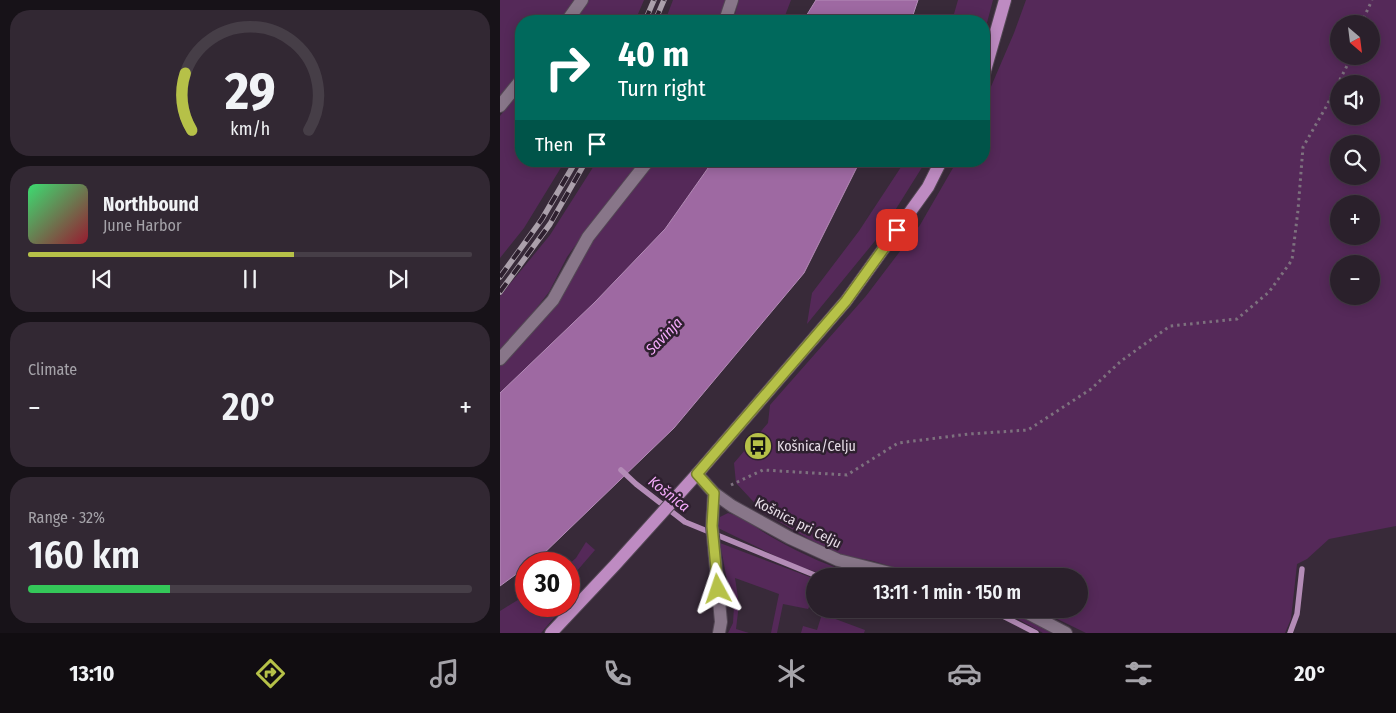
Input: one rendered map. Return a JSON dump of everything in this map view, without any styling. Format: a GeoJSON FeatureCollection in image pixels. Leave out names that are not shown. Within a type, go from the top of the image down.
{"type":"FeatureCollection","features":[{"type":"Feature","properties":{"kind":"main road"},"geometry":{"type":"LineString","coordinates":[[990,53],[1005,0]]}},
{"type":"Feature","properties":{"kind":"main road"},"geometry":{"type":"LineString","coordinates":[[551,633],[697,474],[846,301],[928,187],[938,167]]}},
{"type":"Feature","properties":{"kind":"street"},"geometry":{"type":"LineString","coordinates":[[571,15],[582,0]]}},
{"type":"Feature","properties":{"kind":"street"},"geometry":{"type":"LineString","coordinates":[[727,15],[732,0]]}},
{"type":"Feature","properties":{"kind":"street"},"geometry":{"type":"LineString","coordinates":[[500,106],[515,87]]}},
{"type":"Feature","properties":{"kind":"street"},"geometry":{"type":"LineString","coordinates":[[500,359],[553,300],[588,238],[643,167]]}},
{"type":"Feature","properties":{"kind":"street","name":"Košnica pri Celju"},"geometry":{"type":"LineString","coordinates":[[697,474],[714,493],[732,506],[790,538],[838,560],[870,568]]}},
{"type":"Feature","properties":{"kind":"street"},"geometry":{"type":"LineString","coordinates":[[714,493],[712,526],[721,622],[720,633]]}},
{"type":"Feature","properties":{"kind":"street"},"geometry":{"type":"LineString","coordinates":[[1037,618],[1066,633]]}},
{"type":"Feature","properties":{"kind":"path"},"geometry":{"type":"LineString","coordinates":[[1365,15],[1372,0]]}},
{"type":"Feature","properties":{"kind":"path"},"geometry":{"type":"LineString","coordinates":[[714,493],[763,470],[846,475],[898,443],[969,434],[1028,430],[1091,389],[1122,361],[1170,326],[1237,319],[1269,292],[1292,260],[1303,147],[1347,65]]}},
{"type":"Feature","properties":{"kind":"shaded area"},"geometry":{"type":"Polygon","coordinates":[[[500,0],[576,0],[565,15],[515,15],[515,84],[500,103],[500,0]]]}},
{"type":"Feature","properties":{"kind":"shaded area"},"geometry":{"type":"Polygon","coordinates":[[[588,0],[644,0],[638,15],[577,15],[588,0]]]}},
{"type":"Feature","properties":{"kind":"shaded area"},"geometry":{"type":"Polygon","coordinates":[[[673,0],[726,0],[720,15],[667,15],[673,0]]]}},
{"type":"Feature","properties":{"kind":"shaded area"},"geometry":{"type":"Polygon","coordinates":[[[739,0],[791,0],[785,15],[735,15],[739,0]]]}},
{"type":"Feature","properties":{"kind":"shaded area"},"geometry":{"type":"Polygon","coordinates":[[[958,0],[993,0],[989,15],[954,15],[958,0]]]}},
{"type":"Feature","properties":{"kind":"shaded area"},"geometry":{"type":"Polygon","coordinates":[[[1026,0],[1396,0],[1396,526],[1329,539],[1307,559],[1297,564],[1291,619],[1285,633],[1086,633],[1055,618],[1088,618],[1088,568],[896,568],[833,553],[764,513],[736,483],[734,463],[768,423],[770,405],[866,296],[920,225],[954,167],[990,167],[990,89],[1026,0]]]}},
{"type":"Feature","properties":{"kind":"shaded area"},"geometry":{"type":"Polygon","coordinates":[[[515,97],[515,167],[561,167],[524,228],[500,258],[500,116],[515,97]]]}},
{"type":"Feature","properties":{"kind":"shaded area"},"geometry":{"type":"Polygon","coordinates":[[[593,167],[638,167],[595,218],[567,257],[549,292],[517,333],[500,349],[500,296],[550,235],[593,167]]]}},
{"type":"Feature","properties":{"kind":"shaded area"},"geometry":{"type":"Polygon","coordinates":[[[649,167],[709,167],[665,229],[595,302],[500,393],[500,365],[532,333],[543,319],[598,231],[649,167]]]}},
{"type":"Feature","properties":{"kind":"shaded area"},"geometry":{"type":"Polygon","coordinates":[[[901,167],[922,167],[879,236],[807,324],[812,293],[859,231],[901,167]]]}},
{"type":"Feature","properties":{"kind":"shaded area"},"geometry":{"type":"Polygon","coordinates":[[[728,513],[740,518],[775,539],[837,568],[806,568],[790,563],[718,528],[720,517],[728,513]]]}},
{"type":"Feature","properties":{"kind":"shaded area"},"geometry":{"type":"Polygon","coordinates":[[[586,542],[595,550],[580,567],[580,552],[586,542]]]}},
{"type":"Feature","properties":{"kind":"shaded area"},"geometry":{"type":"Polygon","coordinates":[[[720,543],[806,576],[806,609],[783,604],[777,633],[771,633],[779,594],[735,578],[739,604],[736,629],[749,633],[728,633],[733,623],[734,606],[720,543]]]}},
{"type":"Feature","properties":{"kind":"shaded area"},"geometry":{"type":"Polygon","coordinates":[[[515,602],[515,617],[555,617],[541,633],[500,633],[500,611],[515,602]]]}},
{"type":"Feature","properties":{"kind":"shaded area"},"geometry":{"type":"Polygon","coordinates":[[[821,618],[833,618],[865,630],[864,633],[801,633],[803,626],[817,630],[821,618]]]}},
{"type":"Feature","properties":{"kind":"shaded area"},"geometry":{"type":"Polygon","coordinates":[[[1016,618],[1027,618],[1052,633],[1043,633],[1016,618]]]}},
{"type":"Feature","properties":{"kind":"water"},"geometry":{"type":"Polygon","coordinates":[[[816,0],[918,0],[913,15],[807,15],[816,0]]]}},
{"type":"Feature","properties":{"kind":"water","name":"Savinja"},"geometry":{"type":"Polygon","coordinates":[[[709,167],[857,167],[804,273],[674,428],[545,552],[515,552],[515,575],[500,586],[500,393],[595,302],[665,229],[709,167]]]}},
{"type":"Feature","properties":{"kind":"waterway","name":"Košnica"},"geometry":{"type":"LineString","coordinates":[[621,470],[685,522],[806,572]]}},
{"type":"Feature","properties":{"kind":"waterway","name":"Košnica"},"geometry":{"type":"LineString","coordinates":[[1290,633],[1297,614],[1302,569]]}},
{"type":"Feature","properties":{"kind":"waterway","name":"Košnica"},"geometry":{"type":"LineString","coordinates":[[1007,618],[1036,633]]}},
{"type":"Feature","properties":{"kind":"railway"},"geometry":{"type":"LineString","coordinates":[[648,15],[654,0]]}},
{"type":"Feature","properties":{"kind":"railway"},"geometry":{"type":"LineString","coordinates":[[658,15],[664,0]]}},
{"type":"Feature","properties":{"kind":"railway"},"geometry":{"type":"LineString","coordinates":[[500,277],[542,219],[572,167]]}},
{"type":"Feature","properties":{"kind":"railway"},"geometry":{"type":"LineString","coordinates":[[500,292],[550,224],[583,167]]}},
{"type":"Feature","properties":{"kind":"place","name":"Košnica/Celju"},"geometry":{"type":"Point","coordinates":[758,446]}},
{"type":"Feature","properties":{"kind":"route"},"geometry":{"type":"LineString","coordinates":[[718,589],[712,526],[714,493],[697,474],[846,301],[897,230]]}}]}
